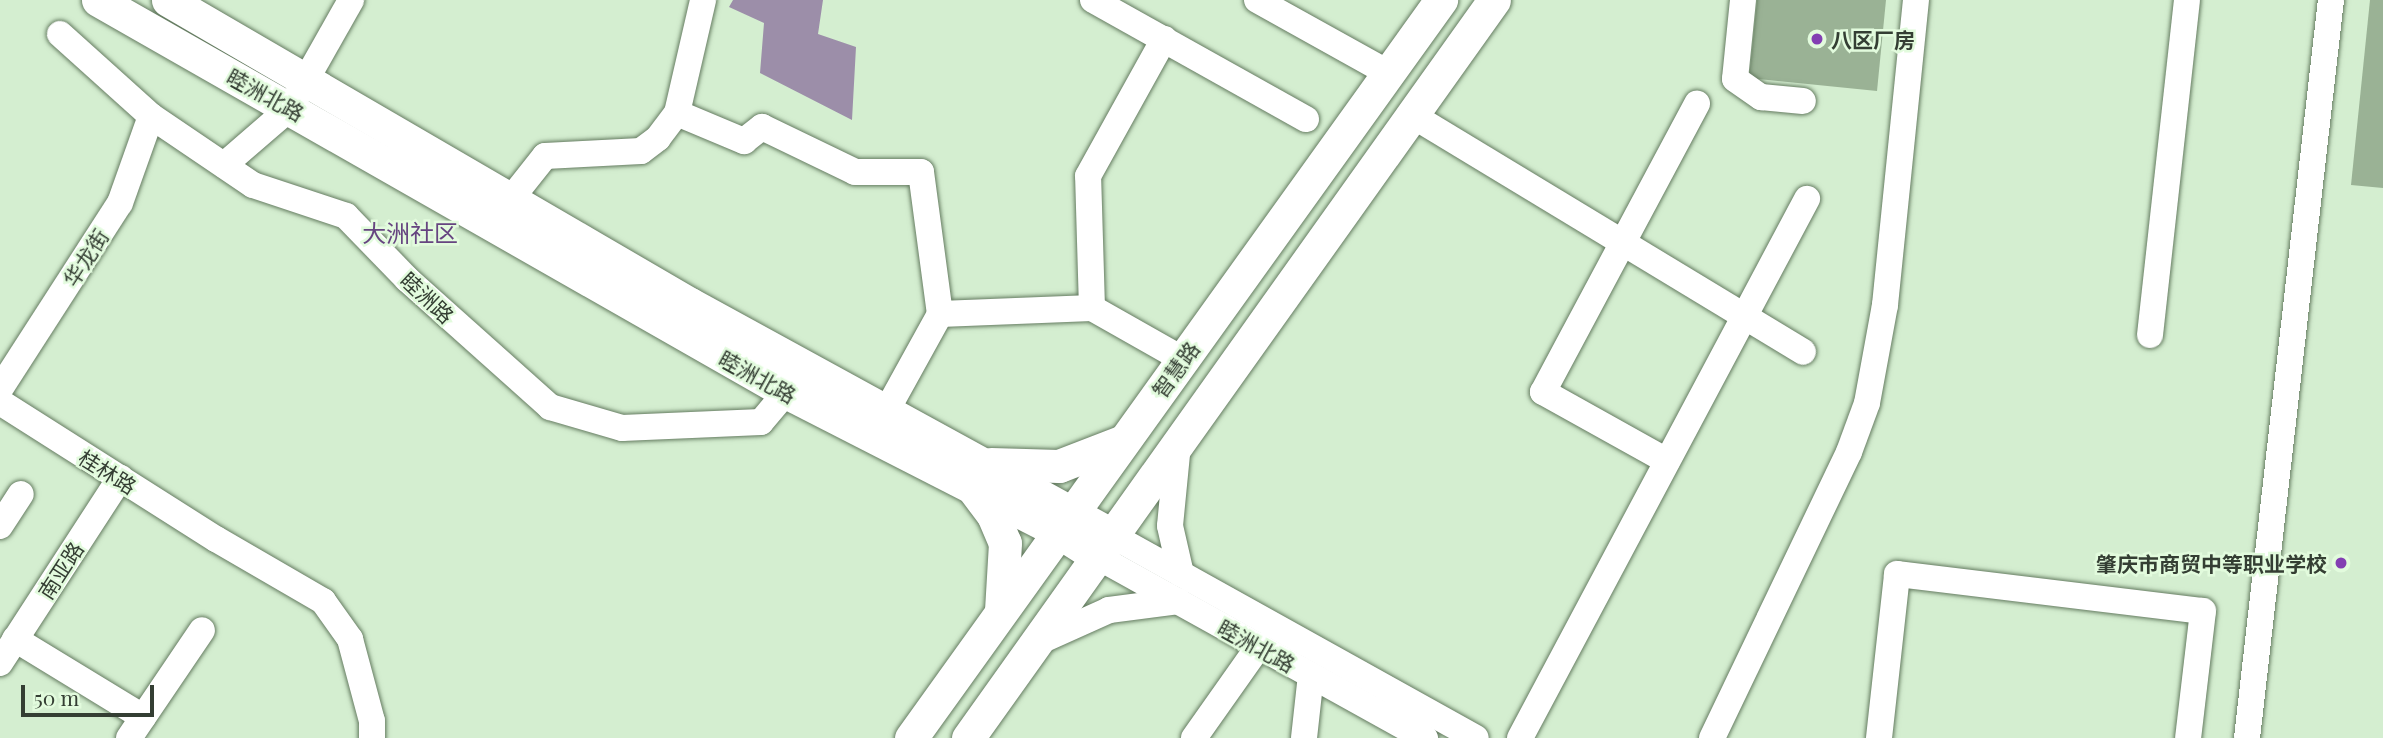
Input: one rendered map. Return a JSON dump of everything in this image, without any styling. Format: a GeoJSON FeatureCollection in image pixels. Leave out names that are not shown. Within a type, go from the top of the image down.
{"type":"FeatureCollection","features":[{"type":"Feature","properties":{"kind":"main road","name":"睦洲北路"},"geometry":{"type":"LineString","coordinates":[[98,0],[298,94],[510,200],[886,412],[976,476]]}},
{"type":"Feature","properties":{"kind":"main road","name":"睦洲北路"},"geometry":{"type":"LineString","coordinates":[[168,0],[298,94],[786,392],[976,476],[1105,547]]}},
{"type":"Feature","properties":{"kind":"main road"},"geometry":{"type":"LineString","coordinates":[[968,738],[1494,0]]}},
{"type":"Feature","properties":{"kind":"main road","name":"智慧路"},"geometry":{"type":"LineString","coordinates":[[911,738],[1433,10]]}},
{"type":"Feature","properties":{"kind":"main road"},"geometry":{"type":"LineString","coordinates":[[1433,10],[1430,34],[1445,46],[1461,46]]}},
{"type":"Feature","properties":{"kind":"main road"},"geometry":{"type":"LineString","coordinates":[[1000,614],[1005,543],[976,476],[1059,466],[1123,441]]}},
{"type":"Feature","properties":{"kind":"street"},"geometry":{"type":"LineString","coordinates":[[224,165],[298,94],[351,0]]}},
{"type":"Feature","properties":{"kind":"street"},"geometry":{"type":"LineString","coordinates":[[510,200],[545,156],[641,151],[677,113],[703,0]]}},
{"type":"Feature","properties":{"kind":"street"},"geometry":{"type":"LineString","coordinates":[[1093,0],[1306,119]]}},
{"type":"Feature","properties":{"kind":"street"},"geometry":{"type":"LineString","coordinates":[[1257,0],[1388,74]]}},
{"type":"Feature","properties":{"kind":"street"},"geometry":{"type":"LineString","coordinates":[[1743,0],[1735,79],[1761,97],[1803,101]]}},
{"type":"Feature","properties":{"kind":"street"},"geometry":{"type":"LineString","coordinates":[[1712,738],[1849,452],[1867,403],[1885,305],[1916,0]]}},
{"type":"Feature","properties":{"kind":"street"},"geometry":{"type":"LineString","coordinates":[[2150,335],[2187,0]]}},
{"type":"Feature","properties":{"kind":"street"},"geometry":{"type":"LineString","coordinates":[[2247,738],[2331,0]]}},
{"type":"Feature","properties":{"kind":"street","name":"睦洲路"},"geometry":{"type":"LineString","coordinates":[[60,34],[151,116],[253,185],[346,216],[407,279],[550,407],[622,428],[761,422],[786,392]]}},
{"type":"Feature","properties":{"kind":"street"},"geometry":{"type":"LineString","coordinates":[[1092,308],[1088,176],[1164,39]]}},
{"type":"Feature","properties":{"kind":"street"},"geometry":{"type":"LineString","coordinates":[[1667,461],[1544,392],[1697,104]]}},
{"type":"Feature","properties":{"kind":"street"},"geometry":{"type":"LineString","coordinates":[[677,113],[744,141],[762,127],[855,172],[921,172],[940,314],[886,412]]}},
{"type":"Feature","properties":{"kind":"street"},"geometry":{"type":"LineString","coordinates":[[1412,115],[1803,352]]}},
{"type":"Feature","properties":{"kind":"street","name":"华龙街"},"geometry":{"type":"LineString","coordinates":[[0,390],[120,203],[151,116]]}},
{"type":"Feature","properties":{"kind":"street"},"geometry":{"type":"LineString","coordinates":[[1520,738],[1807,199]]}},
{"type":"Feature","properties":{"kind":"street"},"geometry":{"type":"LineString","coordinates":[[940,314],[1092,308],[1182,359]]}},
{"type":"Feature","properties":{"kind":"street","name":"桂林路"},"geometry":{"type":"LineString","coordinates":[[0,402],[216,539],[323,601],[350,639],[372,721],[372,738]]}},
{"type":"Feature","properties":{"kind":"street"},"geometry":{"type":"LineString","coordinates":[[1178,444],[1170,526],[1181,574]]}},
{"type":"Feature","properties":{"kind":"street","name":"南亚路"},"geometry":{"type":"LineString","coordinates":[[0,663],[120,478]]}},
{"type":"Feature","properties":{"kind":"street"},"geometry":{"type":"LineString","coordinates":[[0,526],[21,494]]}},
{"type":"Feature","properties":{"kind":"street","name":"睦洲北路"},"geometry":{"type":"LineString","coordinates":[[1105,547],[1181,574],[1476,738]]}},
{"type":"Feature","properties":{"kind":"street","name":"睦洲北路"},"geometry":{"type":"LineString","coordinates":[[1105,547],[1178,601],[1425,738]]}},
{"type":"Feature","properties":{"kind":"street"},"geometry":{"type":"LineString","coordinates":[[1879,738],[1898,574],[2203,611],[2188,738]]}},
{"type":"Feature","properties":{"kind":"street"},"geometry":{"type":"LineString","coordinates":[[1036,643],[1109,610],[1178,601]]}},
{"type":"Feature","properties":{"kind":"street"},"geometry":{"type":"LineString","coordinates":[[15,639],[136,727],[202,630]]}},
{"type":"Feature","properties":{"kind":"street"},"geometry":{"type":"LineString","coordinates":[[1194,738],[1259,646]]}},
{"type":"Feature","properties":{"kind":"street"},"geometry":{"type":"LineString","coordinates":[[1304,738],[1311,675]]}},
{"type":"Feature","properties":{"kind":"shaded area"},"geometry":{"type":"Polygon","coordinates":[[[733,0],[823,0],[818,34],[856,47],[852,120],[760,73],[764,23],[729,7],[733,0]]]}},
{"type":"Feature","properties":{"kind":"building","name":"八区厂房"},"geometry":{"type":"Polygon","coordinates":[[[1757,0],[1886,0],[1877,91],[1749,78],[1757,0]]]}},
{"type":"Feature","properties":{"kind":"building"},"geometry":{"type":"Polygon","coordinates":[[[2370,0],[2383,0],[2383,188],[2351,185],[2370,0]]]}},
{"type":"Feature","properties":{"kind":"place","name":"八区厂房"},"geometry":{"type":"Point","coordinates":[1817,39]}},
{"type":"Feature","properties":{"kind":"place","name":"肇庆市商贸中等职业学校"},"geometry":{"type":"Point","coordinates":[2341,563]}},
{"type":"Feature","properties":{"kind":"district","name":"大洲社区"},"geometry":{"type":"Point","coordinates":[410,233]}}]}
